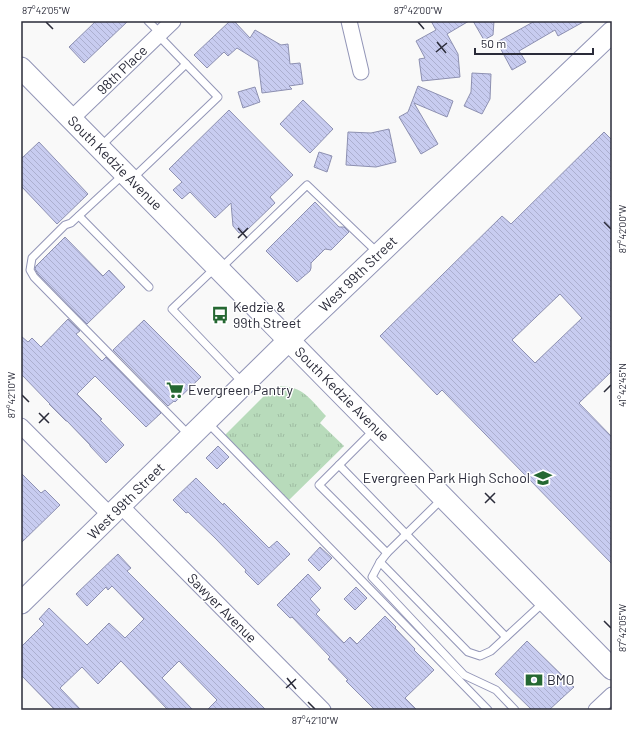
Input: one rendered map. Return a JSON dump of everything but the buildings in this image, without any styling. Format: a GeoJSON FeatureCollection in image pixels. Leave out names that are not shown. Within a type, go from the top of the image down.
{"type":"FeatureCollection","features":[{"type":"Feature","properties":{"kind":"main road","name":"West 99th Street"},"geometry":{"type":"LineString","coordinates":[[21,603],[289,340],[612,32]]}},
{"type":"Feature","properties":{"kind":"main road","name":"South Kedzie Avenue"},"geometry":{"type":"LineString","coordinates":[[21,68],[612,669]]}},
{"type":"Feature","properties":{"kind":"street","name":"98th Place"},"geometry":{"type":"LineString","coordinates":[[71,119],[173,21]]}},
{"type":"Feature","properties":{"kind":"street"},"geometry":{"type":"LineString","coordinates":[[349,21],[361,72]]}},
{"type":"Feature","properties":{"kind":"street","name":"Sawyer Avenue"},"geometry":{"type":"LineString","coordinates":[[21,426],[116,511],[322,710]]}},
{"type":"Feature","properties":{"kind":"street"},"geometry":{"type":"LineString","coordinates":[[596,710],[612,695]]}},
{"type":"Feature","properties":{"kind":"lane"},"geometry":{"type":"LineString","coordinates":[[148,21],[218,97],[128,176],[71,223],[65,225],[32,258],[30,270],[34,277],[190,437]]}},
{"type":"Feature","properties":{"kind":"lane"},"geometry":{"type":"LineString","coordinates":[[100,148],[186,64]]}},
{"type":"Feature","properties":{"kind":"lane"},"geometry":{"type":"LineString","coordinates":[[244,384],[172,310],[307,185],[379,254]]}},
{"type":"Feature","properties":{"kind":"lane"},"geometry":{"type":"LineString","coordinates":[[79,216],[149,287]]}},
{"type":"Feature","properties":{"kind":"lane"},"geometry":{"type":"LineString","coordinates":[[206,422],[488,710]]}},
{"type":"Feature","properties":{"kind":"lane"},"geometry":{"type":"LineString","coordinates":[[375,428],[319,485],[387,553]]}},
{"type":"Feature","properties":{"kind":"lane"},"geometry":{"type":"LineString","coordinates":[[339,465],[506,637]]}},
{"type":"Feature","properties":{"kind":"lane"},"geometry":{"type":"LineString","coordinates":[[444,498],[387,553],[372,577],[464,675],[496,690],[515,710]]}},
{"type":"Feature","properties":{"kind":"lane"},"geometry":{"type":"LineString","coordinates":[[380,562],[468,652],[480,656],[491,651],[545,601]]}},
{"type":"Feature","properties":{"kind":"green space"},"geometry":{"type":"Polygon","coordinates":[[[280,386],[295,388],[311,399],[326,416],[320,423],[344,446],[289,500],[225,435],[272,388],[280,386]]]}},
{"type":"Feature","properties":{"kind":"place","name":"Kedzie & 99th Street"},"geometry":{"type":"Point","coordinates":[220,315]}},
{"type":"Feature","properties":{"kind":"place","name":"Evergreen Pantry"},"geometry":{"type":"Point","coordinates":[175,390]}},
{"type":"Feature","properties":{"kind":"place","name":"Evergreen Park High School"},"geometry":{"type":"Point","coordinates":[543,478]}},
{"type":"Feature","properties":{"kind":"place","name":"BMO"},"geometry":{"type":"Point","coordinates":[534,680]}}]}
